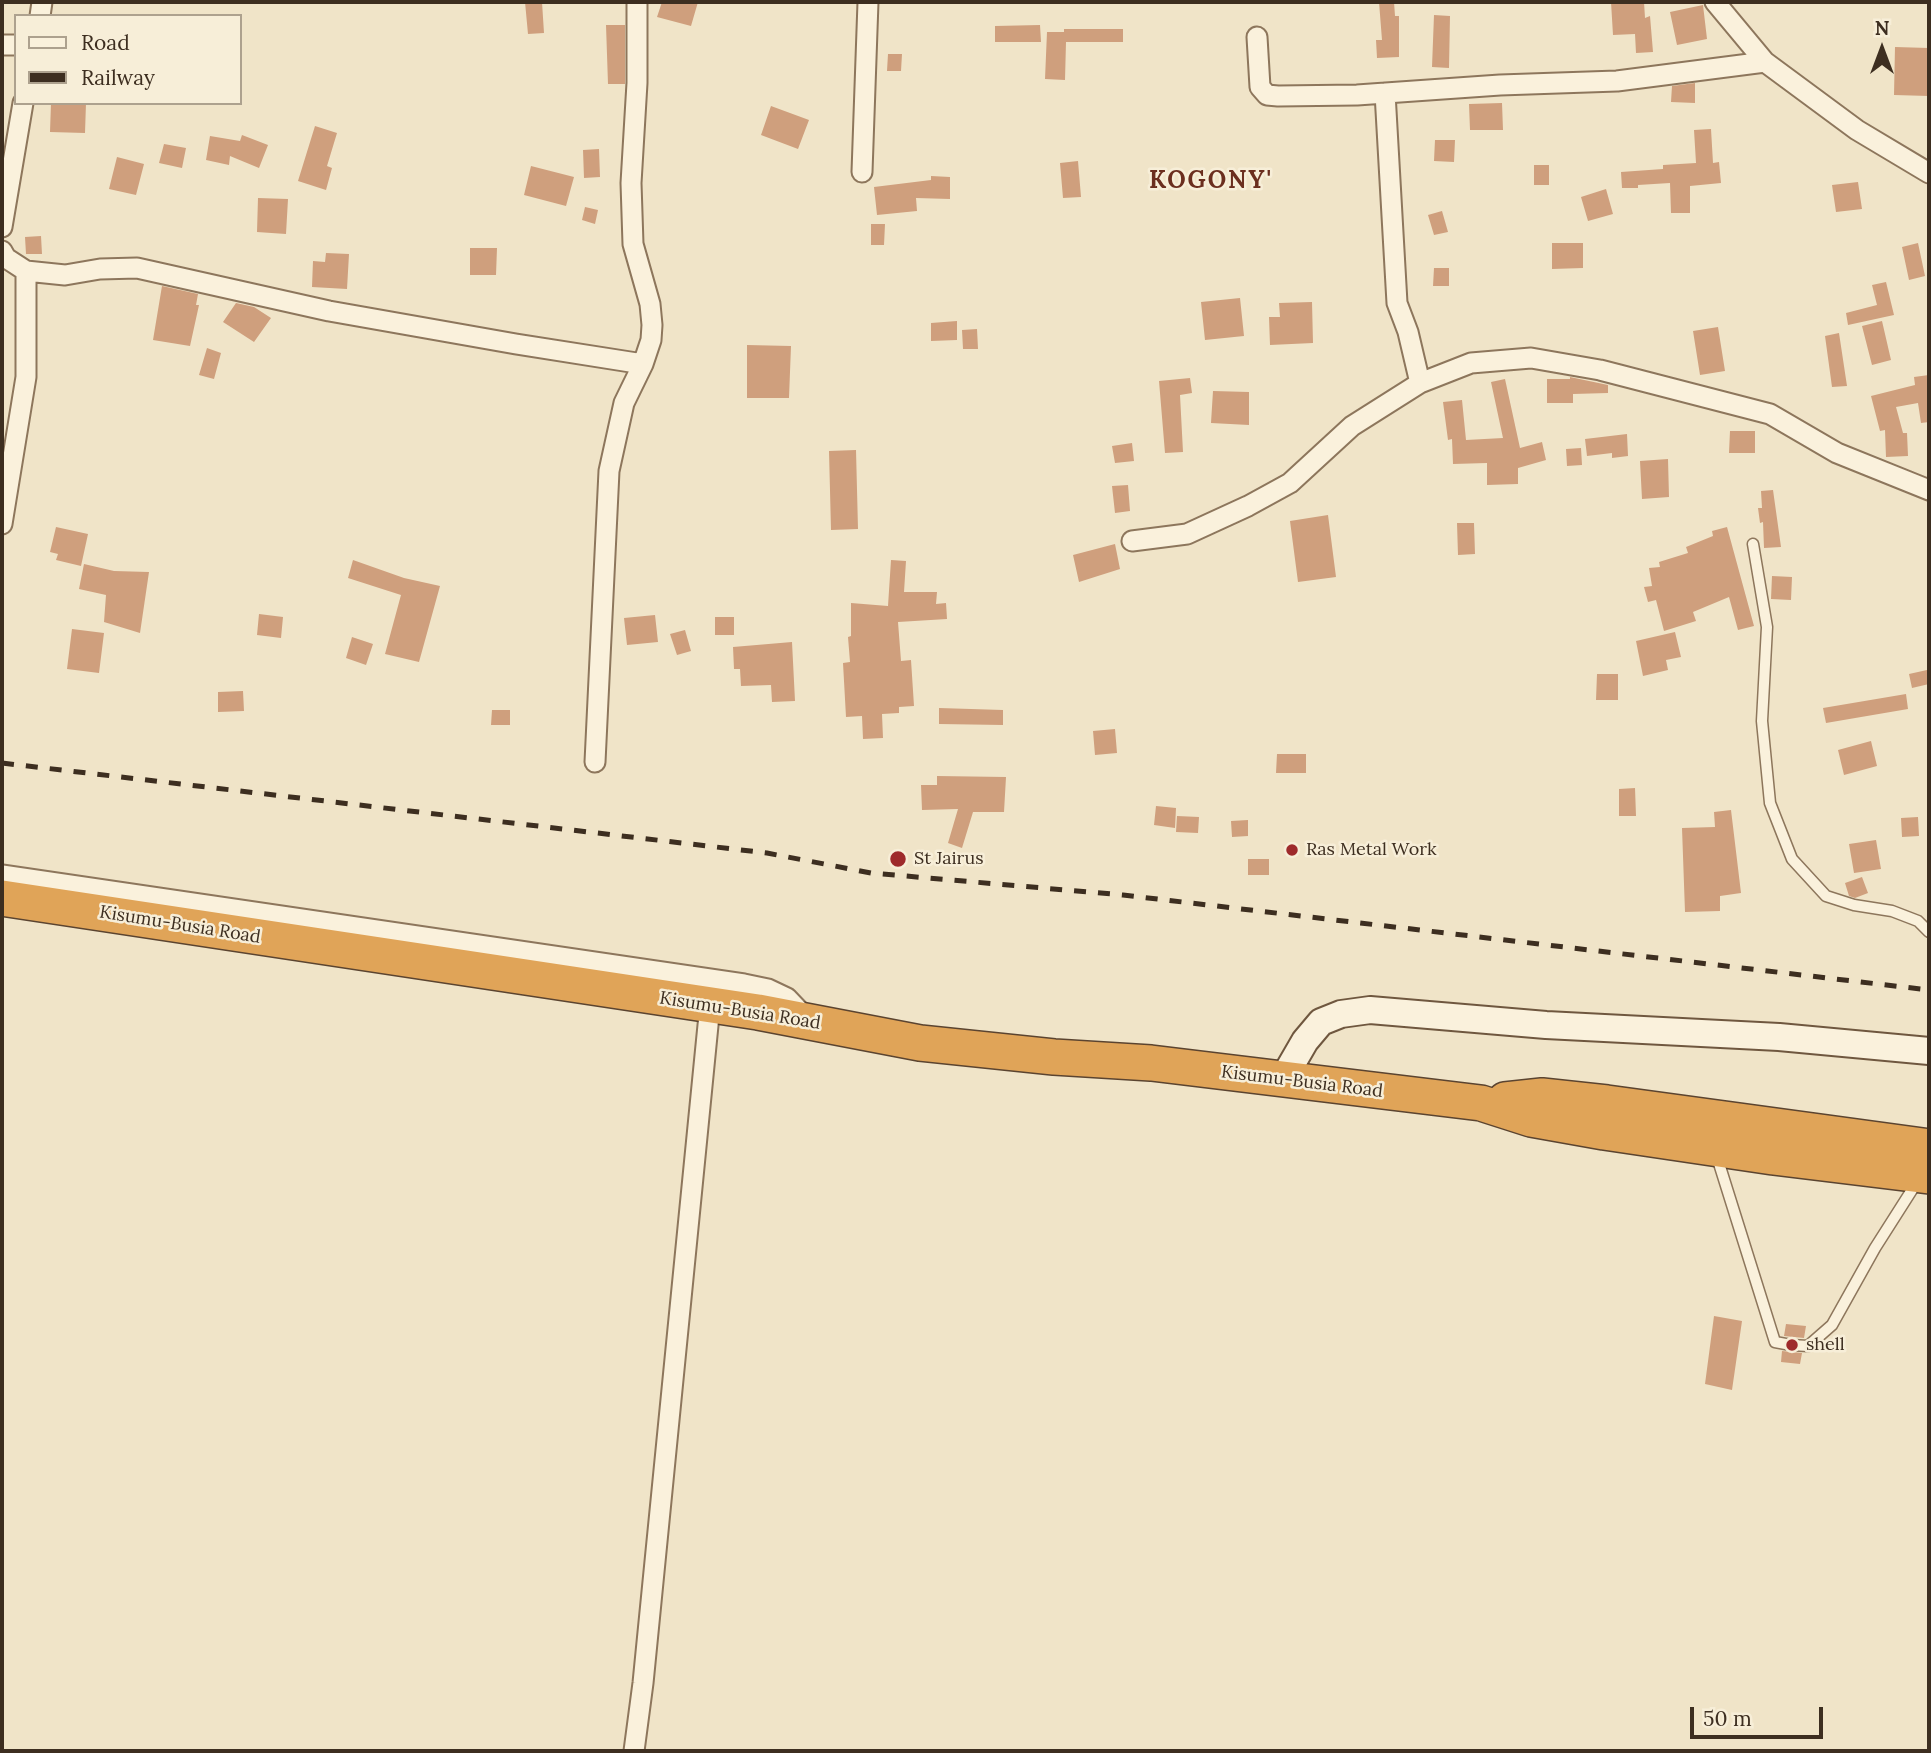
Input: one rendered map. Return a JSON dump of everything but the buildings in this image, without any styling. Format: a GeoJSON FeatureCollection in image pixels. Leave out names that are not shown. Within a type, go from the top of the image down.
{"type":"FeatureCollection","features":[{"type":"Feature","properties":{"kind":"highway","name":"Kisumu-Busia Road"},"geometry":{"type":"LineString","coordinates":[[2,898],[710,1005],[920,1043],[1054,1057],[1151,1063],[1481,1103]]}},
{"type":"Feature","properties":{"kind":"highway"},"geometry":{"type":"LineString","coordinates":[[1481,1103],[1555,1098],[1927,1166]]}},
{"type":"Feature","properties":{"kind":"highway"},"geometry":{"type":"LineString","coordinates":[[1481,1103],[1531,1119],[1714,1149],[1927,1166]]}},
{"type":"Feature","properties":{"kind":"street"},"geometry":{"type":"LineString","coordinates":[[595,762],[608,471],[624,403],[643,364],[651,340],[652,325],[650,304],[634,244],[631,183],[637,83],[637,2]]}},
{"type":"Feature","properties":{"kind":"street"},"geometry":{"type":"LineString","coordinates":[[862,172],[868,2]]}},
{"type":"Feature","properties":{"kind":"street"},"geometry":{"type":"LineString","coordinates":[[1715,2],[1765,62],[1857,130],[1929,173]]}},
{"type":"Feature","properties":{"kind":"street"},"geometry":{"type":"LineString","coordinates":[[1257,37],[1260,87],[1266,94],[1385,93],[1617,81],[1765,62]]}},
{"type":"Feature","properties":{"kind":"street"},"geometry":{"type":"LineString","coordinates":[[1385,93],[1397,303],[1408,332],[1420,383]]}},
{"type":"Feature","properties":{"kind":"street"},"geometry":{"type":"LineString","coordinates":[[2,227],[23,105]]}},
{"type":"Feature","properties":{"kind":"street"},"geometry":{"type":"LineString","coordinates":[[2,251],[6,258],[26,271],[65,275],[100,269],[137,268],[330,311],[643,364]]}},
{"type":"Feature","properties":{"kind":"street"},"geometry":{"type":"LineString","coordinates":[[2,524],[26,377],[26,271]]}},
{"type":"Feature","properties":{"kind":"street"},"geometry":{"type":"LineString","coordinates":[[1132,541],[1187,534],[1225,518],[1290,483],[1352,426],[1420,383],[1471,363],[1531,358],[1600,370],[1770,414],[1837,453],[1929,490]]}},
{"type":"Feature","properties":{"kind":"street"},"geometry":{"type":"LineString","coordinates":[[2,875],[744,984],[768,989],[788,998],[808,1021]]}},
{"type":"Feature","properties":{"kind":"street"},"geometry":{"type":"LineString","coordinates":[[634,1751],[710,1005]]}},
{"type":"Feature","properties":{"kind":"street"},"geometry":{"type":"LineString","coordinates":[[1283,1079],[1305,1041],[1321,1022],[1341,1014],[1370,1010],[1546,1025],[1791,1038],[1929,1051]]}},
{"type":"Feature","properties":{"kind":"lane"},"geometry":{"type":"LineString","coordinates":[[1753,544],[1767,627],[1762,721],[1770,803],[1792,859],[1826,896],[1854,905],[1892,911],[1918,921],[1929,932]]}},
{"type":"Feature","properties":{"kind":"lane"},"geometry":{"type":"LineString","coordinates":[[1714,1149],[1775,1342],[1791,1345],[1808,1346],[1832,1325],[1875,1248],[1927,1166]]}},
{"type":"Feature","properties":{"kind":"railway"},"geometry":{"type":"LineString","coordinates":[[2,763],[767,853],[871,873],[1123,895],[1929,990]]}},
{"type":"Feature","properties":{"kind":"place","name":"Ras Metal Work"},"geometry":{"type":"Point","coordinates":[1292,850]}},
{"type":"Feature","properties":{"kind":"place","name":"St Jairus"},"geometry":{"type":"Point","coordinates":[898,859]}},
{"type":"Feature","properties":{"kind":"place","name":"shell"},"geometry":{"type":"Point","coordinates":[1792,1345]}},
{"type":"Feature","properties":{"kind":"district","name":"KOGONY'"},"geometry":{"type":"Point","coordinates":[1211,181]}}]}
